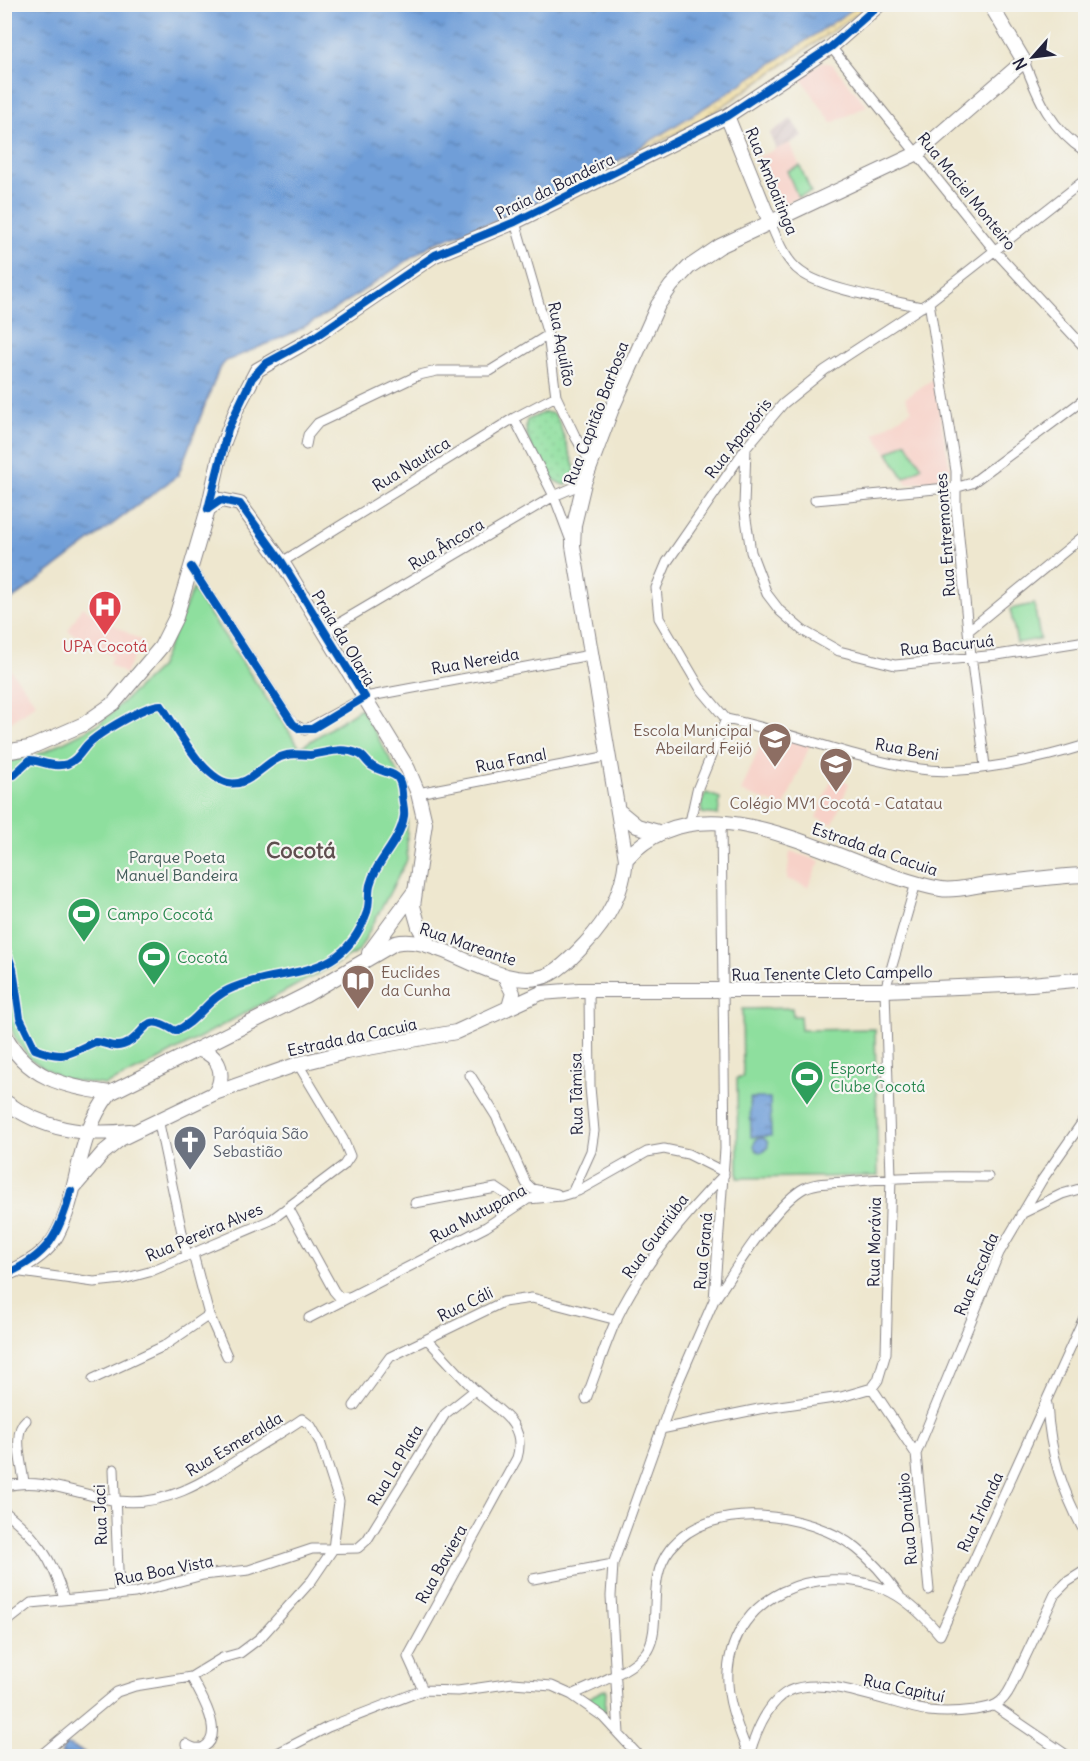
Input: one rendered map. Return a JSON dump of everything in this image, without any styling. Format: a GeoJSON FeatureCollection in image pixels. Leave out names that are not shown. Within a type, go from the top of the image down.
{"type":"FeatureCollection","features":[{"type":"Feature","properties":{"kind":"main road","name":"Praia da Bandeira"},"geometry":{"type":"LineString","coordinates":[[208,509],[222,447],[245,391],[257,370],[313,338],[417,266],[455,245],[515,222],[727,116],[831,47],[880,4]]}},
{"type":"Feature","properties":{"kind":"main road"},"geometry":{"type":"LineString","coordinates":[[990,4],[1024,61]]}},
{"type":"Feature","properties":{"kind":"main road","name":"Rua Capitão Barbosa"},"geometry":{"type":"LineString","coordinates":[[570,959],[591,938],[615,902],[624,876],[626,859],[620,812],[590,655],[573,546],[574,525],[584,483],[629,370],[658,305],[671,286],[689,267],[720,246],[874,176],[918,153],[1024,61]]}},
{"type":"Feature","properties":{"kind":"main road","name":"Rua Ambaitinga"},"geometry":{"type":"LineString","coordinates":[[727,116],[770,222]]}},
{"type":"Feature","properties":{"kind":"main road","name":"Praia da Olaria"},"geometry":{"type":"LineString","coordinates":[[208,509],[221,500],[240,504],[282,562],[396,748],[418,793],[425,823],[414,892],[414,916],[429,945]]}},
{"type":"Feature","properties":{"kind":"main road"},"geometry":{"type":"LineString","coordinates":[[4,752],[29,748],[53,738],[84,724],[114,703],[161,647],[176,617],[208,509]]}},
{"type":"Feature","properties":{"kind":"main road"},"geometry":{"type":"LineString","coordinates":[[620,812],[637,826],[658,832]]}},
{"type":"Feature","properties":{"kind":"main road","name":"Estrada da Cacuia"},"geometry":{"type":"LineString","coordinates":[[626,859],[658,832],[690,822],[721,823],[754,827],[830,851],[915,883],[943,890],[1086,875]]}},
{"type":"Feature","properties":{"kind":"main road","name":"Praia da Olaria"},"geometry":{"type":"LineString","coordinates":[[366,958],[414,892]]}},
{"type":"Feature","properties":{"kind":"main road","name":"Rua Mareante"},"geometry":{"type":"LineString","coordinates":[[110,1093],[306,995],[388,946],[404,942],[429,945],[504,975],[537,979],[560,969],[570,959]]}},
{"type":"Feature","properties":{"kind":"main road"},"geometry":{"type":"LineString","coordinates":[[570,959],[568,978],[584,990]]}},
{"type":"Feature","properties":{"kind":"main road"},"geometry":{"type":"LineString","coordinates":[[504,975],[513,993],[509,1007]]}},
{"type":"Feature","properties":{"kind":"main road","name":"Rua Tenente Cleto Campello"},"geometry":{"type":"LineString","coordinates":[[584,990],[885,990],[1031,984],[1086,979]]}},
{"type":"Feature","properties":{"kind":"main road","name":"Estrada da Cacuia"},"geometry":{"type":"LineString","coordinates":[[135,1130],[215,1093],[298,1064],[346,1052],[456,1032],[541,993],[584,990]]}},
{"type":"Feature","properties":{"kind":"main road"},"geometry":{"type":"LineString","coordinates":[[4,1033],[24,1063],[45,1078],[71,1088],[110,1093]]}},
{"type":"Feature","properties":{"kind":"main road"},"geometry":{"type":"LineString","coordinates":[[200,1050],[213,1057],[221,1071],[219,1086],[215,1093]]}},
{"type":"Feature","properties":{"kind":"main road"},"geometry":{"type":"LineString","coordinates":[[9,1273],[41,1253],[56,1237],[88,1133],[97,1110],[110,1093]]}},
{"type":"Feature","properties":{"kind":"main road"},"geometry":{"type":"LineString","coordinates":[[4,1101],[23,1115],[48,1126],[88,1133],[135,1130]]}},
{"type":"Feature","properties":{"kind":"main road"},"geometry":{"type":"LineString","coordinates":[[71,1191],[111,1145],[135,1130]]}},
{"type":"Feature","properties":{"kind":"street","name":"Rua Maciel Monteiro"},"geometry":{"type":"LineString","coordinates":[[831,47],[995,251],[1086,349]]}},
{"type":"Feature","properties":{"kind":"street"},"geometry":{"type":"LineString","coordinates":[[1024,61],[1048,117],[1061,132],[1086,152]]}},
{"type":"Feature","properties":{"kind":"street","name":"Rua Apapóris"},"geometry":{"type":"LineString","coordinates":[[726,719],[700,688],[659,618],[657,588],[667,562],[746,448],[783,404],[801,388],[926,304],[1086,179]]}},
{"type":"Feature","properties":{"kind":"street","name":"Rua Aquilão"},"geometry":{"type":"LineString","coordinates":[[515,222],[548,335],[556,396],[592,465]]}},
{"type":"Feature","properties":{"kind":"street","name":"Rua Ambaitinga"},"geometry":{"type":"LineString","coordinates":[[770,222],[779,245],[801,272],[835,285],[926,304]]}},
{"type":"Feature","properties":{"kind":"street","name":"Rua Entremontes"},"geometry":{"type":"LineString","coordinates":[[926,304],[958,487],[956,506],[968,631],[985,766]]}},
{"type":"Feature","properties":{"kind":"street"},"geometry":{"type":"LineString","coordinates":[[306,445],[308,435],[318,423],[395,385],[437,371],[490,371],[548,335]]}},
{"type":"Feature","properties":{"kind":"street","name":"Rua Nautica"},"geometry":{"type":"LineString","coordinates":[[282,562],[514,418],[556,396]]}},
{"type":"Feature","properties":{"kind":"street"},"geometry":{"type":"LineString","coordinates":[[815,500],[958,487],[987,473],[1086,398]]}},
{"type":"Feature","properties":{"kind":"street"},"geometry":{"type":"LineString","coordinates":[[514,418],[554,496],[573,546]]}},
{"type":"Feature","properties":{"kind":"street","name":"Rua Bacuruá"},"geometry":{"type":"LineString","coordinates":[[746,448],[744,506],[750,544],[767,594],[780,611],[802,630],[839,651],[895,665],[997,655],[1086,641]]}},
{"type":"Feature","properties":{"kind":"street","name":"Rua Âncora"},"geometry":{"type":"LineString","coordinates":[[324,632],[554,496],[584,483]]}},
{"type":"Feature","properties":{"kind":"street"},"geometry":{"type":"LineString","coordinates":[[968,631],[1086,534]]}},
{"type":"Feature","properties":{"kind":"street","name":"Praia da Olaria"},"geometry":{"type":"LineString","coordinates":[[191,567],[293,724],[300,729],[312,729],[365,697]]}},
{"type":"Feature","properties":{"kind":"street","name":"Rua Nereida"},"geometry":{"type":"LineString","coordinates":[[365,697],[590,655]]}},
{"type":"Feature","properties":{"kind":"street"},"geometry":{"type":"LineString","coordinates":[[690,822],[697,790],[726,719]]}},
{"type":"Feature","properties":{"kind":"street","name":"Rua Beni"},"geometry":{"type":"LineString","coordinates":[[726,719],[920,769],[955,771],[1086,746]]}},
{"type":"Feature","properties":{"kind":"street","name":"Rua Fanal"},"geometry":{"type":"LineString","coordinates":[[418,793],[609,756]]}},
{"type":"Feature","properties":{"kind":"street","name":"Rua Graná"},"geometry":{"type":"LineString","coordinates":[[619,1734],[611,1596],[613,1564],[661,1429],[714,1300],[724,1174],[721,823]]}},
{"type":"Feature","properties":{"kind":"street","name":"Rua Morávia"},"geometry":{"type":"LineString","coordinates":[[872,1388],[878,1380],[886,1353],[891,1177],[885,990],[915,883]]}},
{"type":"Feature","properties":{"kind":"street","name":"Rua Tâmisa"},"geometry":{"type":"LineString","coordinates":[[572,1193],[591,1150],[594,1131],[584,990]]}},
{"type":"Feature","properties":{"kind":"street","name":"Rua Pereira Alves"},"geometry":{"type":"LineString","coordinates":[[9,1273],[109,1282],[149,1272],[254,1229],[289,1209],[344,1165],[350,1156],[343,1139],[298,1064]]}},
{"type":"Feature","properties":{"kind":"street"},"geometry":{"type":"LineString","coordinates":[[470,1076],[496,1116],[526,1183],[532,1189],[549,1190],[561,1196]]}},
{"type":"Feature","properties":{"kind":"street","name":"Rua Escalda"},"geometry":{"type":"LineString","coordinates":[[916,1454],[986,1280],[1021,1214],[1086,1117]]}},
{"type":"Feature","properties":{"kind":"street"},"geometry":{"type":"LineString","coordinates":[[158,1119],[190,1255],[209,1316],[227,1356]]}},
{"type":"Feature","properties":{"kind":"street","name":"Rua Mutupana"},"geometry":{"type":"LineString","coordinates":[[309,1318],[486,1227],[528,1199],[572,1193],[635,1157],[660,1149],[688,1154],[724,1174]]}},
{"type":"Feature","properties":{"kind":"street","name":"Rua Guariúba"},"geometry":{"type":"LineString","coordinates":[[586,1399],[616,1320],[642,1277],[694,1205],[724,1174]]}},
{"type":"Feature","properties":{"kind":"street"},"geometry":{"type":"LineString","coordinates":[[714,1300],[748,1249],[785,1205],[803,1189],[819,1184],[891,1177],[988,1177]]}},
{"type":"Feature","properties":{"kind":"street"},"geometry":{"type":"LineString","coordinates":[[1021,1214],[1062,1194],[1086,1187]]}},
{"type":"Feature","properties":{"kind":"street"},"geometry":{"type":"LineString","coordinates":[[415,1203],[496,1188],[508,1196],[515,1207]]}},
{"type":"Feature","properties":{"kind":"street"},"geometry":{"type":"LineString","coordinates":[[289,1209],[334,1291],[340,1298],[348,1297]]}},
{"type":"Feature","properties":{"kind":"street","name":"Rua Cáli"},"geometry":{"type":"LineString","coordinates":[[354,1407],[390,1357],[428,1340],[462,1320],[519,1298],[546,1301],[616,1320]]}},
{"type":"Feature","properties":{"kind":"street","name":"Rua Irlanda"},"geometry":{"type":"LineString","coordinates":[[900,1597],[937,1631],[1047,1402],[1086,1313]]}},
{"type":"Feature","properties":{"kind":"street"},"geometry":{"type":"LineString","coordinates":[[93,1379],[164,1346],[209,1316]]}},
{"type":"Feature","properties":{"kind":"street","name":"Rua Baviera"},"geometry":{"type":"LineString","coordinates":[[423,1690],[408,1657],[517,1458],[520,1446],[509,1417],[499,1406],[476,1390],[428,1340]]}},
{"type":"Feature","properties":{"kind":"street"},"geometry":{"type":"LineString","coordinates":[[661,1429],[759,1409],[841,1397],[872,1388]]}},
{"type":"Feature","properties":{"kind":"street","name":"Rua Danúbio"},"geometry":{"type":"LineString","coordinates":[[872,1388],[916,1454],[929,1590]]}},
{"type":"Feature","properties":{"kind":"street","name":"Rua La Plata"},"geometry":{"type":"LineString","coordinates":[[337,1549],[358,1548],[367,1540],[445,1414],[476,1390]]}},
{"type":"Feature","properties":{"kind":"street"},"geometry":{"type":"LineString","coordinates":[[1047,1402],[1052,1452],[1060,1481],[1086,1535]]}},
{"type":"Feature","properties":{"kind":"street","name":"Rua Esmeralda"},"geometry":{"type":"LineString","coordinates":[[4,1487],[24,1482],[115,1501],[160,1499],[188,1489],[222,1471],[302,1419],[314,1431],[338,1492],[337,1549]]}},
{"type":"Feature","properties":{"kind":"street"},"geometry":{"type":"LineString","coordinates":[[24,1482],[19,1434],[20,1425],[26,1420]]}},
{"type":"Feature","properties":{"kind":"street","name":"Rua Jaci"},"geometry":{"type":"LineString","coordinates":[[114,1469],[119,1595]]}},
{"type":"Feature","properties":{"kind":"street"},"geometry":{"type":"LineString","coordinates":[[4,1511],[27,1530],[46,1554],[57,1571],[64,1599]]}},
{"type":"Feature","properties":{"kind":"street"},"geometry":{"type":"LineString","coordinates":[[572,1695],[616,1674],[647,1651],[652,1630],[654,1594],[658,1576],[670,1549],[699,1528],[729,1518],[771,1516],[796,1520],[828,1531],[855,1547],[869,1559],[900,1597]]}},
{"type":"Feature","properties":{"kind":"street","name":"Rua Boa Vista"},"geometry":{"type":"LineString","coordinates":[[4,1624],[31,1603],[119,1595],[204,1575],[249,1570],[312,1549],[337,1549]]}},
{"type":"Feature","properties":{"kind":"street"},"geometry":{"type":"LineString","coordinates":[[40,1756],[117,1692],[135,1686],[191,1677],[222,1658],[240,1653],[260,1638],[337,1549]]}},
{"type":"Feature","properties":{"kind":"street"},"geometry":{"type":"LineString","coordinates":[[533,1579],[613,1564]]}},
{"type":"Feature","properties":{"kind":"street"},"geometry":{"type":"LineString","coordinates":[[1068,1756],[996,1707],[1005,1699],[1055,1594],[1067,1582],[1086,1570]]}},
{"type":"Feature","properties":{"kind":"street"},"geometry":{"type":"LineString","coordinates":[[749,1756],[732,1704],[728,1672],[734,1641],[750,1615],[777,1593],[808,1582],[849,1581],[882,1588],[900,1597]]}},
{"type":"Feature","properties":{"kind":"street"},"geometry":{"type":"LineString","coordinates":[[186,1744],[192,1748],[203,1747],[212,1739],[213,1732],[206,1705],[191,1677]]}},
{"type":"Feature","properties":{"kind":"street"},"geometry":{"type":"LineString","coordinates":[[272,1756],[328,1727],[423,1690],[458,1691],[513,1683],[558,1687],[572,1695],[602,1716],[639,1756]]}},
{"type":"Feature","properties":{"kind":"street","name":"Rua Capituí"},"geometry":{"type":"LineString","coordinates":[[749,1756],[753,1740],[772,1706],[788,1692],[799,1688],[835,1689],[950,1713],[996,1707]]}},
{"type":"Feature","properties":{"kind":"shaded area"},"geometry":{"type":"Polygon","coordinates":[[[822,62],[832,64],[867,106],[832,123],[800,77],[822,62]]]}},
{"type":"Feature","properties":{"kind":"shaded area"},"geometry":{"type":"Polygon","coordinates":[[[791,119],[803,137],[776,149],[770,133],[791,119]]]}},
{"type":"Feature","properties":{"kind":"shaded area"},"geometry":{"type":"Polygon","coordinates":[[[790,143],[811,192],[781,205],[779,199],[769,192],[754,159],[790,143]]]}},
{"type":"Feature","properties":{"kind":"shaded area"},"geometry":{"type":"Polygon","coordinates":[[[933,379],[950,468],[942,479],[907,484],[874,434],[912,410],[905,398],[933,379]]]}},
{"type":"Feature","properties":{"kind":"shaded area","name":"UPA Cocotá"},"geometry":{"type":"Polygon","coordinates":[[[82,607],[142,641],[125,674],[109,664],[112,656],[68,631],[82,607]]]}},
{"type":"Feature","properties":{"kind":"shaded area"},"geometry":{"type":"Polygon","coordinates":[[[9,668],[36,703],[5,727],[5,671],[9,668]]]}},
{"type":"Feature","properties":{"kind":"shaded area","name":"Escola Municipal Abeilard Feijó"},"geometry":{"type":"Polygon","coordinates":[[[765,733],[810,745],[784,807],[741,792],[765,733]]]}},
{"type":"Feature","properties":{"kind":"shaded area","name":"Colégio MV1 Cocotá - Catatau"},"geometry":{"type":"Polygon","coordinates":[[[833,776],[849,783],[833,824],[816,818],[833,776]]]}},
{"type":"Feature","properties":{"kind":"shaded area"},"geometry":{"type":"Polygon","coordinates":[[[790,851],[820,861],[808,887],[787,879],[790,851]]]}},
{"type":"Feature","properties":{"kind":"sand"},"geometry":{"type":"Polygon","coordinates":[[[859,5],[860,12],[704,119],[635,155],[632,149],[821,23],[859,5]]]}},
{"type":"Feature","properties":{"kind":"green space"},"geometry":{"type":"Polygon","coordinates":[[[800,166],[811,192],[798,197],[787,171],[800,166]]]}},
{"type":"Feature","properties":{"kind":"green space"},"geometry":{"type":"Polygon","coordinates":[[[545,412],[554,414],[558,420],[575,468],[574,476],[566,485],[559,483],[544,469],[528,437],[527,420],[545,412]]]}},
{"type":"Feature","properties":{"kind":"green space"},"geometry":{"type":"Polygon","coordinates":[[[906,442],[922,467],[904,478],[888,453],[906,442]]]}},
{"type":"Feature","properties":{"kind":"green space","name":"Parque Poeta Manuel Bandeira"},"geometry":{"type":"Polygon","coordinates":[[[193,589],[300,748],[361,708],[407,789],[407,860],[358,952],[145,1067],[105,1085],[63,1079],[30,1059],[15,1038],[5,1009],[5,762],[42,753],[99,724],[159,668],[193,589]]]}},
{"type":"Feature","properties":{"kind":"green space"},"geometry":{"type":"Polygon","coordinates":[[[1034,604],[1040,639],[1017,643],[1010,609],[1034,604]]]}},
{"type":"Feature","properties":{"kind":"green space"},"geometry":{"type":"Polygon","coordinates":[[[706,793],[720,798],[718,815],[702,813],[701,804],[706,793]]]}},
{"type":"Feature","properties":{"kind":"green space","name":"Esporte Clube Cocotá"},"geometry":{"type":"Polygon","coordinates":[[[792,1008],[793,1016],[800,1016],[801,1030],[875,1029],[878,1176],[738,1178],[737,1078],[743,1077],[742,1009],[792,1008]]]}},
{"type":"Feature","properties":{"kind":"green space"},"geometry":{"type":"Polygon","coordinates":[[[606,1689],[605,1715],[588,1698],[606,1689]]]}},
{"type":"Feature","properties":{"kind":"water"},"geometry":{"type":"Polygon","coordinates":[[[5,5],[859,5],[723,96],[610,166],[524,211],[432,244],[337,308],[295,332],[226,361],[219,369],[178,475],[5,605],[5,5]]]}},
{"type":"Feature","properties":{"kind":"water"},"geometry":{"type":"Polygon","coordinates":[[[750,1098],[770,1098],[771,1136],[751,1137],[750,1098]]]}},
{"type":"Feature","properties":{"kind":"water"},"geometry":{"type":"Polygon","coordinates":[[[758,1138],[764,1138],[768,1145],[764,1152],[758,1152],[754,1148],[754,1142],[758,1138]]]}},
{"type":"Feature","properties":{"kind":"water"},"geometry":{"type":"Polygon","coordinates":[[[65,1744],[84,1752],[82,1756],[61,1754],[65,1744]]]}},
{"type":"Feature","properties":{"kind":"cycle path"},"geometry":{"type":"LineString","coordinates":[[208,509],[228,429],[252,378],[265,364],[313,338],[435,255],[515,222],[727,116],[831,47],[880,4]]}},
{"type":"Feature","properties":{"kind":"cycle path"},"geometry":{"type":"LineString","coordinates":[[191,567],[293,724],[300,729],[312,729],[365,697],[282,562],[240,504],[221,500],[208,509]]}},
{"type":"Feature","properties":{"kind":"cycle path"},"geometry":{"type":"LineString","coordinates":[[4,776],[14,775],[30,760],[53,765],[67,764],[76,758],[92,740],[111,727],[145,709],[161,705],[190,750],[218,779],[228,783],[244,781],[287,755],[310,755],[346,750],[359,754],[372,766],[396,776],[401,785],[404,813],[398,835],[373,876],[369,888],[367,912],[356,935],[342,951],[327,962],[309,969],[249,982],[228,990],[214,999],[190,1022],[175,1031],[164,1025],[150,1023],[131,1041],[119,1046],[95,1042],[60,1055],[35,1049],[20,1018],[13,969],[4,945]]}},
{"type":"Feature","properties":{"kind":"cycle path"},"geometry":{"type":"LineString","coordinates":[[4,1275],[31,1260],[50,1242],[62,1220],[71,1191]]}},
{"type":"Feature","properties":{"kind":"place","name":"UPA Cocotá"},"geometry":{"type":"Point","coordinates":[105,636]}},
{"type":"Feature","properties":{"kind":"place","name":"Escola Municipal Abeilard Feijó"},"geometry":{"type":"Point","coordinates":[775,768]}},
{"type":"Feature","properties":{"kind":"place","name":"Colégio MV1 Cocotá - Catatau"},"geometry":{"type":"Point","coordinates":[836,793]}},
{"type":"Feature","properties":{"kind":"place","name":"Campo Cocotá"},"geometry":{"type":"Point","coordinates":[84,943]}},
{"type":"Feature","properties":{"kind":"place","name":"Cocotá"},"geometry":{"type":"Point","coordinates":[154,986]}},
{"type":"Feature","properties":{"kind":"place","name":"Euclides da Cunha"},"geometry":{"type":"Point","coordinates":[358,1010]}},
{"type":"Feature","properties":{"kind":"place","name":"Esporte Clube Cocotá"},"geometry":{"type":"Point","coordinates":[807,1106]}},
{"type":"Feature","properties":{"kind":"place","name":"Paróquia São Sebastião"},"geometry":{"type":"Point","coordinates":[190,1171]}},
{"type":"Feature","properties":{"kind":"district","name":"Cocotá"},"geometry":{"type":"Point","coordinates":[301,850]}}]}
